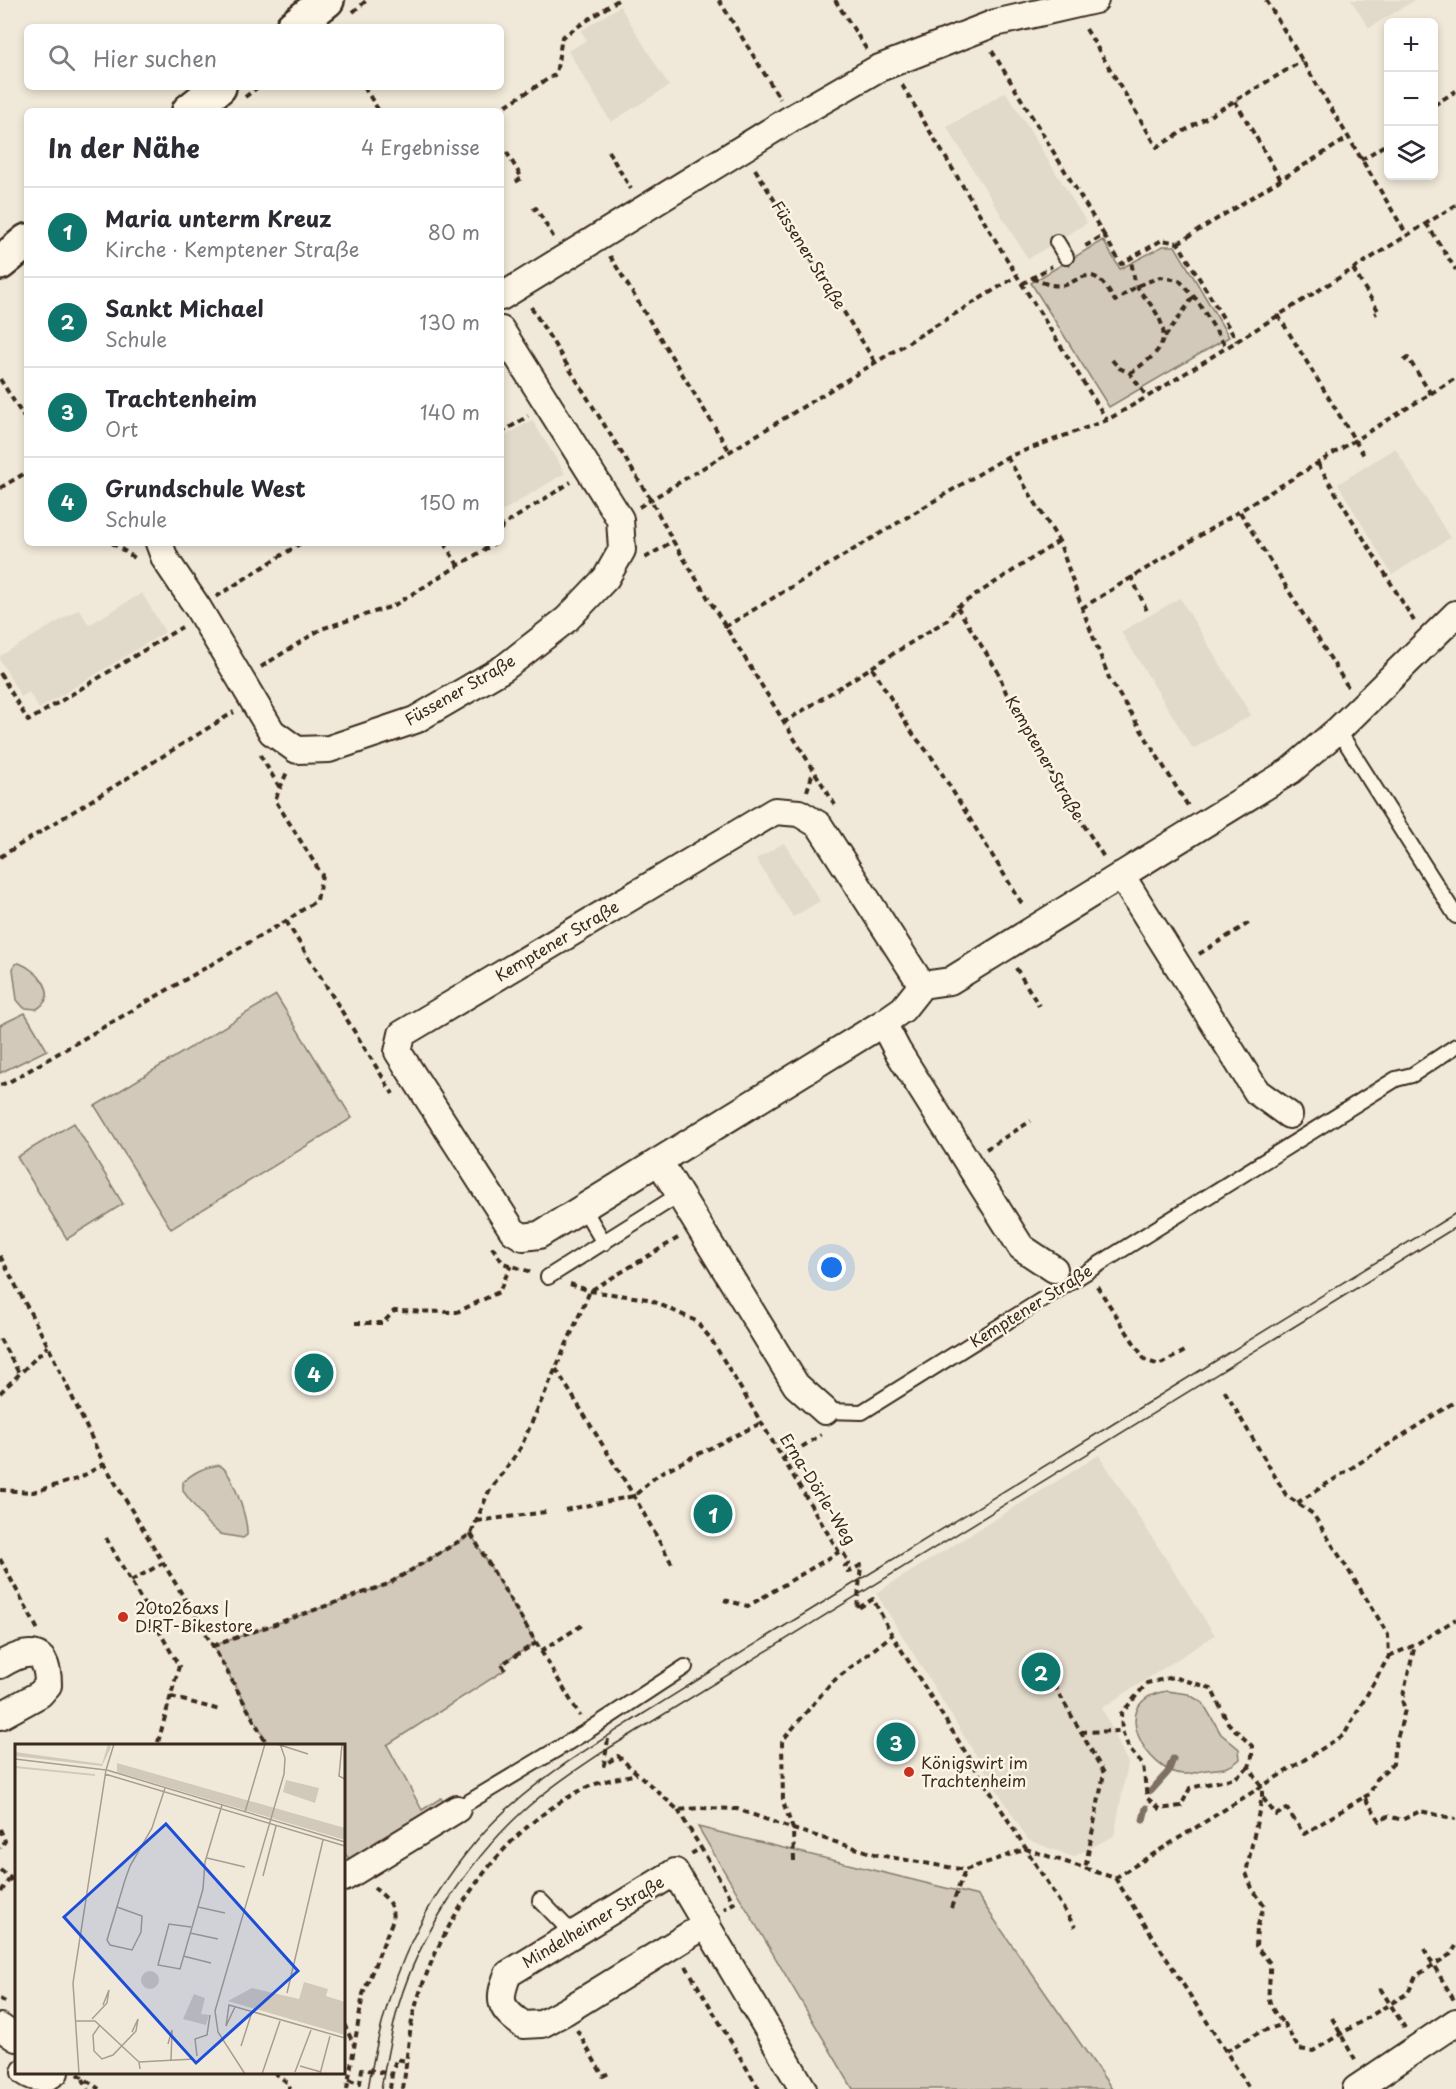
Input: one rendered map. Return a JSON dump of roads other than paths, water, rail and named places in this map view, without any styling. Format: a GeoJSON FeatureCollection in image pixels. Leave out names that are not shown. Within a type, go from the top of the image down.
{"type":"FeatureCollection","features":[{"type":"Feature","properties":{"kind":"street"},"geometry":{"type":"LineString","coordinates":[[297,24],[327,0]]}},
{"type":"Feature","properties":{"kind":"street"},"geometry":{"type":"LineString","coordinates":[[509,292],[742,148],[883,67],[995,23],[1095,0]]}},
{"type":"Feature","properties":{"kind":"street"},"geometry":{"type":"LineString","coordinates":[[193,108],[215,90]]}},
{"type":"Feature","properties":{"kind":"street"},"geometry":{"type":"LineString","coordinates":[[0,263],[24,244]]}},
{"type":"Feature","properties":{"kind":"street","name":"Füssener Straße"},"geometry":{"type":"LineString","coordinates":[[160,546],[190,618],[246,690],[272,732],[297,750],[329,749],[415,720],[504,668],[567,619],[606,578],[622,550],[620,519],[504,335]]}},
{"type":"Feature","properties":{"kind":"street"},"geometry":{"type":"LineString","coordinates":[[922,985],[950,981],[1290,771],[1338,730],[1456,614]]}},
{"type":"Feature","properties":{"kind":"street","name":"Kemptener Straße"},"geometry":{"type":"LineString","coordinates":[[775,812],[799,813],[819,825],[922,985],[903,1009],[883,1023],[584,1209],[539,1235],[523,1237],[513,1231],[398,1052],[402,1034],[775,812]]}},
{"type":"Feature","properties":{"kind":"street"},"geometry":{"type":"LineString","coordinates":[[1118,876],[1179,966],[1257,1092],[1289,1115]]}},
{"type":"Feature","properties":{"kind":"street","name":"Kemptener Straße"},"geometry":{"type":"LineString","coordinates":[[883,1023],[897,1050],[1022,1247],[1059,1277]]}},
{"type":"Feature","properties":{"kind":"street"},"geometry":{"type":"LineString","coordinates":[[659,1161],[796,1385],[825,1411]]}},
{"type":"Feature","properties":{"kind":"street"},"geometry":{"type":"LineString","coordinates":[[0,1665],[24,1653],[38,1656],[46,1665],[48,1685],[40,1694],[0,1716]]}},
{"type":"Feature","properties":{"kind":"street"},"geometry":{"type":"LineString","coordinates":[[348,1874],[457,1809]]}},
{"type":"Feature","properties":{"kind":"street","name":"Mindelheimer Straße"},"geometry":{"type":"LineString","coordinates":[[707,1924],[542,2024],[523,2025],[506,2012],[500,1993],[508,1974],[675,1872],[707,1924],[801,2088]]}},
{"type":"Feature","properties":{"kind":"street"},"geometry":{"type":"LineString","coordinates":[[1361,2085],[1456,2022]]}},
{"type":"Feature","properties":{"kind":"street"},"geometry":{"type":"LineString","coordinates":[[0,2027],[15,2037]]}},
{"type":"Feature","properties":{"kind":"lane"},"geometry":{"type":"LineString","coordinates":[[1057,242],[1066,257]]}},
{"type":"Feature","properties":{"kind":"lane"},"geometry":{"type":"LineString","coordinates":[[1338,730],[1456,916]]}},
{"type":"Feature","properties":{"kind":"lane","name":"Kemptener Straße"},"geometry":{"type":"LineString","coordinates":[[825,1411],[862,1412],[1059,1277],[1087,1270],[1396,1079],[1412,1075],[1456,1046]]}},
{"type":"Feature","properties":{"kind":"lane"},"geometry":{"type":"LineString","coordinates":[[1289,1115],[1305,1137]]}},
{"type":"Feature","properties":{"kind":"lane"},"geometry":{"type":"LineString","coordinates":[[548,1277],[681,1194]]}},
{"type":"Feature","properties":{"kind":"lane"},"geometry":{"type":"LineString","coordinates":[[584,1209],[604,1243]]}},
{"type":"Feature","properties":{"kind":"lane"},"geometry":{"type":"LineString","coordinates":[[457,1809],[589,1730],[685,1667]]}},
{"type":"Feature","properties":{"kind":"lane"},"geometry":{"type":"LineString","coordinates":[[540,1900],[573,1934]]}},
{"type":"Feature","properties":{"kind":"waterway"},"geometry":{"type":"LineString","coordinates":[[1151,1791],[1168,1772],[1173,1759]]}},
{"type":"Feature","properties":{"kind":"waterway"},"geometry":{"type":"LineString","coordinates":[[1143,1820],[1146,1808]]}},
{"type":"Feature","properties":{"kind":"tram line"},"geometry":{"type":"LineString","coordinates":[[368,2089],[393,1988],[404,1957],[419,1927],[435,1897],[455,1868],[477,1840],[514,1803],[555,1771],[598,1742],[1456,1213]]}},
{"type":"Feature","properties":{"kind":"tram line"},"geometry":{"type":"LineString","coordinates":[[381,2089],[399,2004],[419,1952],[433,1926],[448,1901],[483,1854],[502,1832],[541,1796],[606,1750],[1456,1227]]}},
{"type":"Feature","properties":{"kind":"place","name":"Grundschule West"},"geometry":{"type":"Point","coordinates":[314,1373]}},
{"type":"Feature","properties":{"kind":"place","name":"Maria unterm Kreuz"},"geometry":{"type":"Point","coordinates":[713,1514]}},
{"type":"Feature","properties":{"kind":"place","name":"20to26axs | D!RT-Bikestore"},"geometry":{"type":"Point","coordinates":[123,1617]}},
{"type":"Feature","properties":{"kind":"place","name":"Sankt Michael"},"geometry":{"type":"Point","coordinates":[1041,1672]}},
{"type":"Feature","properties":{"kind":"place","name":"Trachtenheim"},"geometry":{"type":"Point","coordinates":[896,1742]}},
{"type":"Feature","properties":{"kind":"place","name":"Königswirt im Trachtenheim"},"geometry":{"type":"Point","coordinates":[909,1772]}}]}
